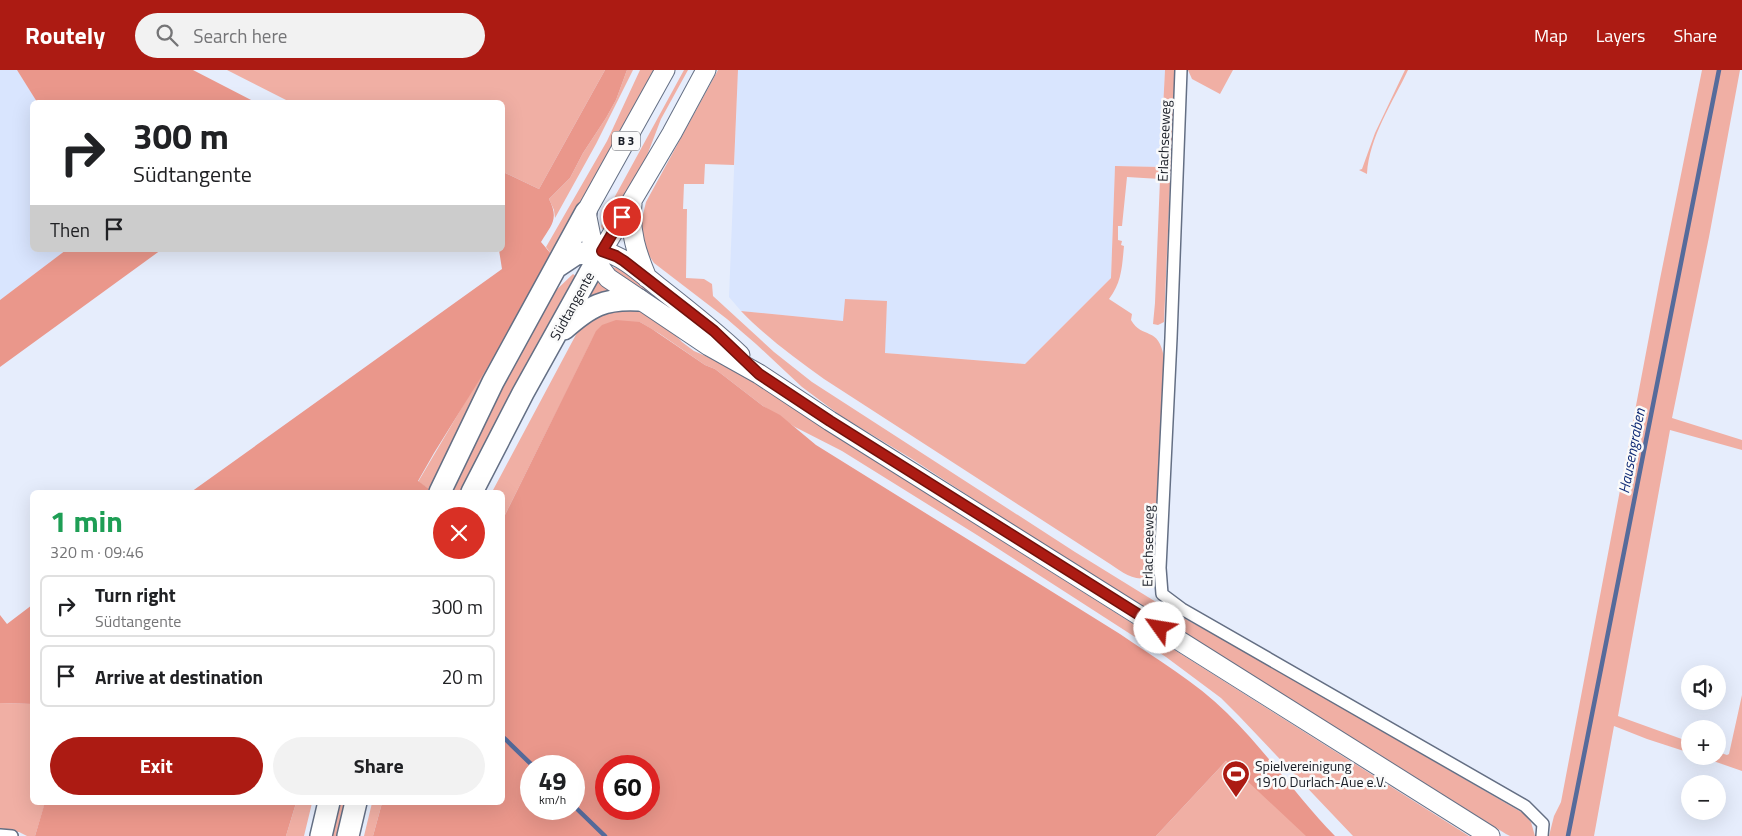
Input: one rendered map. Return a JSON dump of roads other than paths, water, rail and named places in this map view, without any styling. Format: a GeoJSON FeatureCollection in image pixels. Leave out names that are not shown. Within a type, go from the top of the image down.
{"type":"FeatureCollection","features":[{"type":"Feature","properties":{"kind":"highway"},"geometry":{"type":"LineString","coordinates":[[441,490],[494,382],[586,212]]}},
{"type":"Feature","properties":{"kind":"highway"},"geometry":{"type":"LineString","coordinates":[[558,266],[576,254],[597,255]]}},
{"type":"Feature","properties":{"kind":"highway","name":"Südtangente"},"geometry":{"type":"LineString","coordinates":[[473,490],[597,255]]}},
{"type":"Feature","properties":{"kind":"highway"},"geometry":{"type":"LineString","coordinates":[[554,337],[585,311],[596,306],[617,299],[639,300]]}},
{"type":"Feature","properties":{"kind":"highway"},"geometry":{"type":"LineString","coordinates":[[320,836],[328,805]]}},
{"type":"Feature","properties":{"kind":"highway"},"geometry":{"type":"LineString","coordinates":[[348,836],[355,805]]}},
{"type":"Feature","properties":{"kind":"main road","name":"B 3"},"geometry":{"type":"LineString","coordinates":[[586,212],[665,70]]}},
{"type":"Feature","properties":{"kind":"main road","name":"Südtangente"},"geometry":{"type":"LineString","coordinates":[[597,255],[633,200],[706,70]]}},
{"type":"Feature","properties":{"kind":"main road"},"geometry":{"type":"LineString","coordinates":[[633,200],[631,216],[633,237],[647,278]]}},
{"type":"Feature","properties":{"kind":"main road"},"geometry":{"type":"LineString","coordinates":[[586,212],[597,255],[608,278],[639,300],[709,346],[759,374],[830,421],[1490,836]]}},
{"type":"Feature","properties":{"kind":"main road"},"geometry":{"type":"LineString","coordinates":[[597,255],[616,256],[647,278],[714,331],[759,374]]}},
{"type":"Feature","properties":{"kind":"street","name":"Erlachseeweg"},"geometry":{"type":"LineString","coordinates":[[1181,70],[1160,568],[1162,594],[1182,609],[1525,806],[1543,824],[1542,836]]}},
{"type":"Feature","properties":{"kind":"street"},"geometry":{"type":"LineString","coordinates":[[0,834],[12,836]]}},
{"type":"Feature","properties":{"kind":"waterway","name":"Hausengraben"},"geometry":{"type":"LineString","coordinates":[[1568,836],[1719,70]]}},
{"type":"Feature","properties":{"kind":"waterway"},"geometry":{"type":"LineString","coordinates":[[505,739],[522,755]]}},
{"type":"Feature","properties":{"kind":"waterway"},"geometry":{"type":"LineString","coordinates":[[585,817],[605,836]]}},
{"type":"Feature","properties":{"kind":"place","name":"Spielvereinigung 1910 Durlach-Aue e.V."},"geometry":{"type":"Point","coordinates":[1236,798]}}]}
